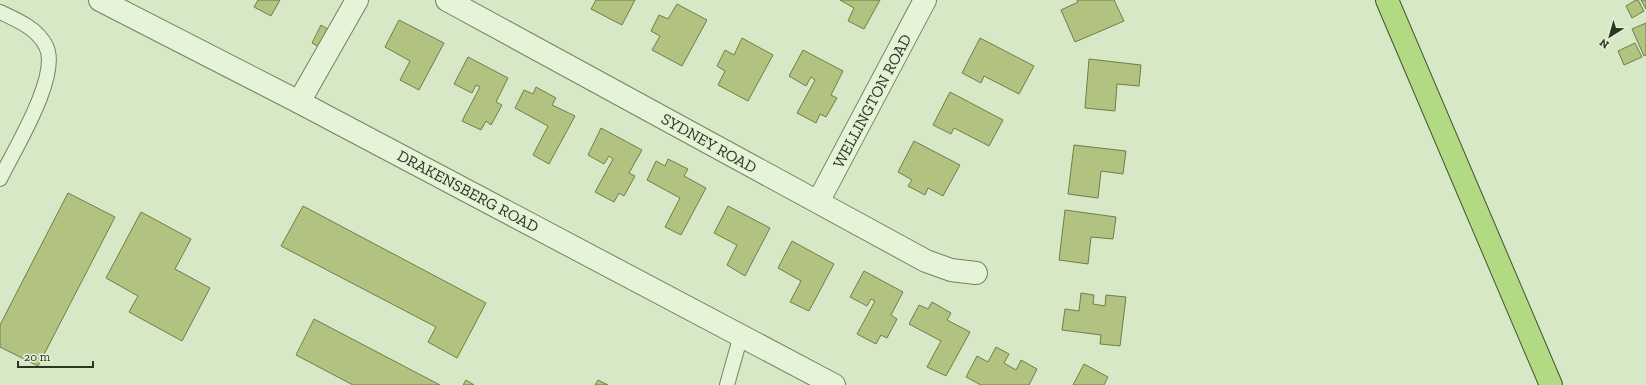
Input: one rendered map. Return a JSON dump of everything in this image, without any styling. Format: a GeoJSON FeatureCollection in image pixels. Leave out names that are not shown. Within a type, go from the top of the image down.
{"type":"FeatureCollection","features":[{"type":"Feature","properties":{"kind":"highway"},"geometry":{"type":"LineString","coordinates":[[1387,0],[1551,385]]}},
{"type":"Feature","properties":{"kind":"street","name":"DRAKENSBERG ROAD"},"geometry":{"type":"LineString","coordinates":[[100,0],[299,102],[834,385]]}},
{"type":"Feature","properties":{"kind":"street"},"geometry":{"type":"LineString","coordinates":[[299,102],[357,0]]}},
{"type":"Feature","properties":{"kind":"street","name":"SYDNEY ROAD"},"geometry":{"type":"LineString","coordinates":[[447,0],[926,261],[951,270],[976,273]]}},
{"type":"Feature","properties":{"kind":"street","name":"WELLINGTON ROAD"},"geometry":{"type":"LineString","coordinates":[[818,202],[925,0]]}},
{"type":"Feature","properties":{"kind":"lane"},"geometry":{"type":"LineString","coordinates":[[0,12],[29,27],[38,36],[46,45],[49,62],[47,80],[38,103],[0,179]]}},
{"type":"Feature","properties":{"kind":"lane"},"geometry":{"type":"LineString","coordinates":[[726,385],[741,335]]}},
{"type":"Feature","properties":{"kind":"building"},"geometry":{"type":"Polygon","coordinates":[[[258,0],[280,0],[271,16],[254,7],[258,0]]]}},
{"type":"Feature","properties":{"kind":"building"},"geometry":{"type":"Polygon","coordinates":[[[596,0],[635,0],[622,25],[591,9],[596,0]]]}},
{"type":"Feature","properties":{"kind":"building"},"geometry":{"type":"Polygon","coordinates":[[[840,0],[880,0],[864,29],[848,21],[854,8],[840,0]]]}},
{"type":"Feature","properties":{"kind":"building"},"geometry":{"type":"Polygon","coordinates":[[[1077,0],[1114,0],[1124,21],[1075,42],[1061,10],[1078,2],[1077,0]]]}},
{"type":"Feature","properties":{"kind":"building"},"geometry":{"type":"Polygon","coordinates":[[[1638,0],[1644,11],[1632,18],[1626,6],[1638,0]]]}},
{"type":"Feature","properties":{"kind":"building"},"geometry":{"type":"Polygon","coordinates":[[[1641,0],[1646,0],[1646,9],[1641,0]]]}},
{"type":"Feature","properties":{"kind":"building"},"geometry":{"type":"Polygon","coordinates":[[[677,4],[707,20],[682,66],[652,50],[660,36],[651,31],[659,15],[668,19],[677,4]]]}},
{"type":"Feature","properties":{"kind":"building"},"geometry":{"type":"Polygon","coordinates":[[[399,20],[444,43],[419,90],[400,80],[410,61],[385,47],[399,20]]]}},
{"type":"Feature","properties":{"kind":"building"},"geometry":{"type":"Polygon","coordinates":[[[1646,23],[1646,55],[1644,56],[1632,29],[1646,23]]]}},
{"type":"Feature","properties":{"kind":"building"},"geometry":{"type":"Polygon","coordinates":[[[321,25],[331,31],[321,48],[312,43],[321,25]]]}},
{"type":"Feature","properties":{"kind":"building"},"geometry":{"type":"Polygon","coordinates":[[[742,38],[773,55],[748,101],[718,85],[725,71],[717,66],[725,50],[734,55],[742,38]]]}},
{"type":"Feature","properties":{"kind":"building"},"geometry":{"type":"Polygon","coordinates":[[[980,38],[1034,66],[1019,94],[984,76],[981,83],[962,73],[980,38]]]}},
{"type":"Feature","properties":{"kind":"building"},"geometry":{"type":"Polygon","coordinates":[[[1635,43],[1642,57],[1624,65],[1618,51],[1635,43]]]}},
{"type":"Feature","properties":{"kind":"building"},"geometry":{"type":"Polygon","coordinates":[[[803,50],[843,71],[831,95],[837,98],[826,117],[820,114],[816,123],[797,113],[815,80],[811,77],[806,86],[789,76],[803,50]]]}},
{"type":"Feature","properties":{"kind":"building"},"geometry":{"type":"Polygon","coordinates":[[[468,57],[508,78],[496,102],[502,105],[491,125],[486,121],[481,130],[462,121],[480,87],[476,85],[472,93],[454,84],[468,57]]]}},
{"type":"Feature","properties":{"kind":"building"},"geometry":{"type":"Polygon","coordinates":[[[1089,59],[1141,65],[1139,86],[1117,84],[1115,111],[1085,108],[1089,59]]]}},
{"type":"Feature","properties":{"kind":"building"},"geometry":{"type":"Polygon","coordinates":[[[536,87],[556,98],[552,105],[575,116],[549,164],[533,155],[548,126],[515,108],[524,90],[533,94],[536,87]]]}},
{"type":"Feature","properties":{"kind":"building"},"geometry":{"type":"Polygon","coordinates":[[[950,92],[1003,120],[989,146],[954,128],[951,134],[933,125],[950,92]]]}},
{"type":"Feature","properties":{"kind":"building"},"geometry":{"type":"Polygon","coordinates":[[[601,128],[642,150],[629,173],[635,176],[624,196],[619,193],[614,202],[595,192],[613,159],[609,156],[604,164],[588,155],[601,128]]]}},
{"type":"Feature","properties":{"kind":"building"},"geometry":{"type":"Polygon","coordinates":[[[914,141],[960,165],[943,196],[928,188],[925,195],[908,186],[912,180],[898,172],[914,141]]]}},
{"type":"Feature","properties":{"kind":"building"},"geometry":{"type":"Polygon","coordinates":[[[1074,145],[1126,151],[1123,174],[1101,171],[1098,198],[1068,194],[1074,145]]]}},
{"type":"Feature","properties":{"kind":"building"},"geometry":{"type":"Polygon","coordinates":[[[668,159],[688,169],[684,176],[706,188],[681,235],[665,227],[680,198],[647,180],[656,161],[665,166],[668,159]]]}},
{"type":"Feature","properties":{"kind":"building"},"geometry":{"type":"Polygon","coordinates":[[[68,193],[115,217],[38,366],[0,347],[0,325],[68,193]]]}},
{"type":"Feature","properties":{"kind":"building"},"geometry":{"type":"Polygon","coordinates":[[[303,206],[486,303],[457,358],[428,342],[436,327],[281,246],[303,206]]]}},
{"type":"Feature","properties":{"kind":"building"},"geometry":{"type":"Polygon","coordinates":[[[728,206],[770,228],[745,276],[727,265],[737,245],[714,233],[728,206]]]}},
{"type":"Feature","properties":{"kind":"building"},"geometry":{"type":"Polygon","coordinates":[[[1065,210],[1116,217],[1113,239],[1091,237],[1088,264],[1059,260],[1065,210]]]}},
{"type":"Feature","properties":{"kind":"building"},"geometry":{"type":"Polygon","coordinates":[[[141,212],[191,239],[175,269],[210,288],[182,341],[129,312],[138,296],[106,278],[141,212]]]}},
{"type":"Feature","properties":{"kind":"building"},"geometry":{"type":"Polygon","coordinates":[[[792,241],[834,264],[809,311],[790,302],[801,281],[778,268],[792,241]]]}},
{"type":"Feature","properties":{"kind":"building"},"geometry":{"type":"Polygon","coordinates":[[[864,271],[903,292],[891,315],[897,319],[887,338],[881,335],[876,344],[857,334],[875,301],[871,299],[867,306],[850,297],[864,271]]]}},
{"type":"Feature","properties":{"kind":"building"},"geometry":{"type":"Polygon","coordinates":[[[1081,293],[1094,295],[1093,304],[1105,306],[1106,295],[1126,297],[1120,346],[1100,344],[1101,335],[1062,330],[1065,309],[1079,311],[1081,293]]]}},
{"type":"Feature","properties":{"kind":"building"},"geometry":{"type":"Polygon","coordinates":[[[932,302],[951,313],[947,320],[970,332],[946,376],[927,367],[941,341],[909,324],[919,305],[928,309],[932,302]]]}},
{"type":"Feature","properties":{"kind":"building"},"geometry":{"type":"Polygon","coordinates":[[[314,319],[440,385],[353,385],[296,355],[314,319]]]}},
{"type":"Feature","properties":{"kind":"building"},"geometry":{"type":"Polygon","coordinates":[[[996,347],[1009,354],[1004,363],[1016,370],[1021,360],[1037,369],[1029,385],[981,385],[966,377],[977,356],[988,362],[996,347]]]}},
{"type":"Feature","properties":{"kind":"building"},"geometry":{"type":"Polygon","coordinates":[[[1084,364],[1108,377],[1104,385],[1073,385],[1084,364]]]}},
{"type":"Feature","properties":{"kind":"building"},"geometry":{"type":"Polygon","coordinates":[[[466,380],[474,385],[463,385],[466,380]]]}},
{"type":"Feature","properties":{"kind":"building"},"geometry":{"type":"Polygon","coordinates":[[[598,380],[608,385],[595,385],[598,380]]]}}]}
